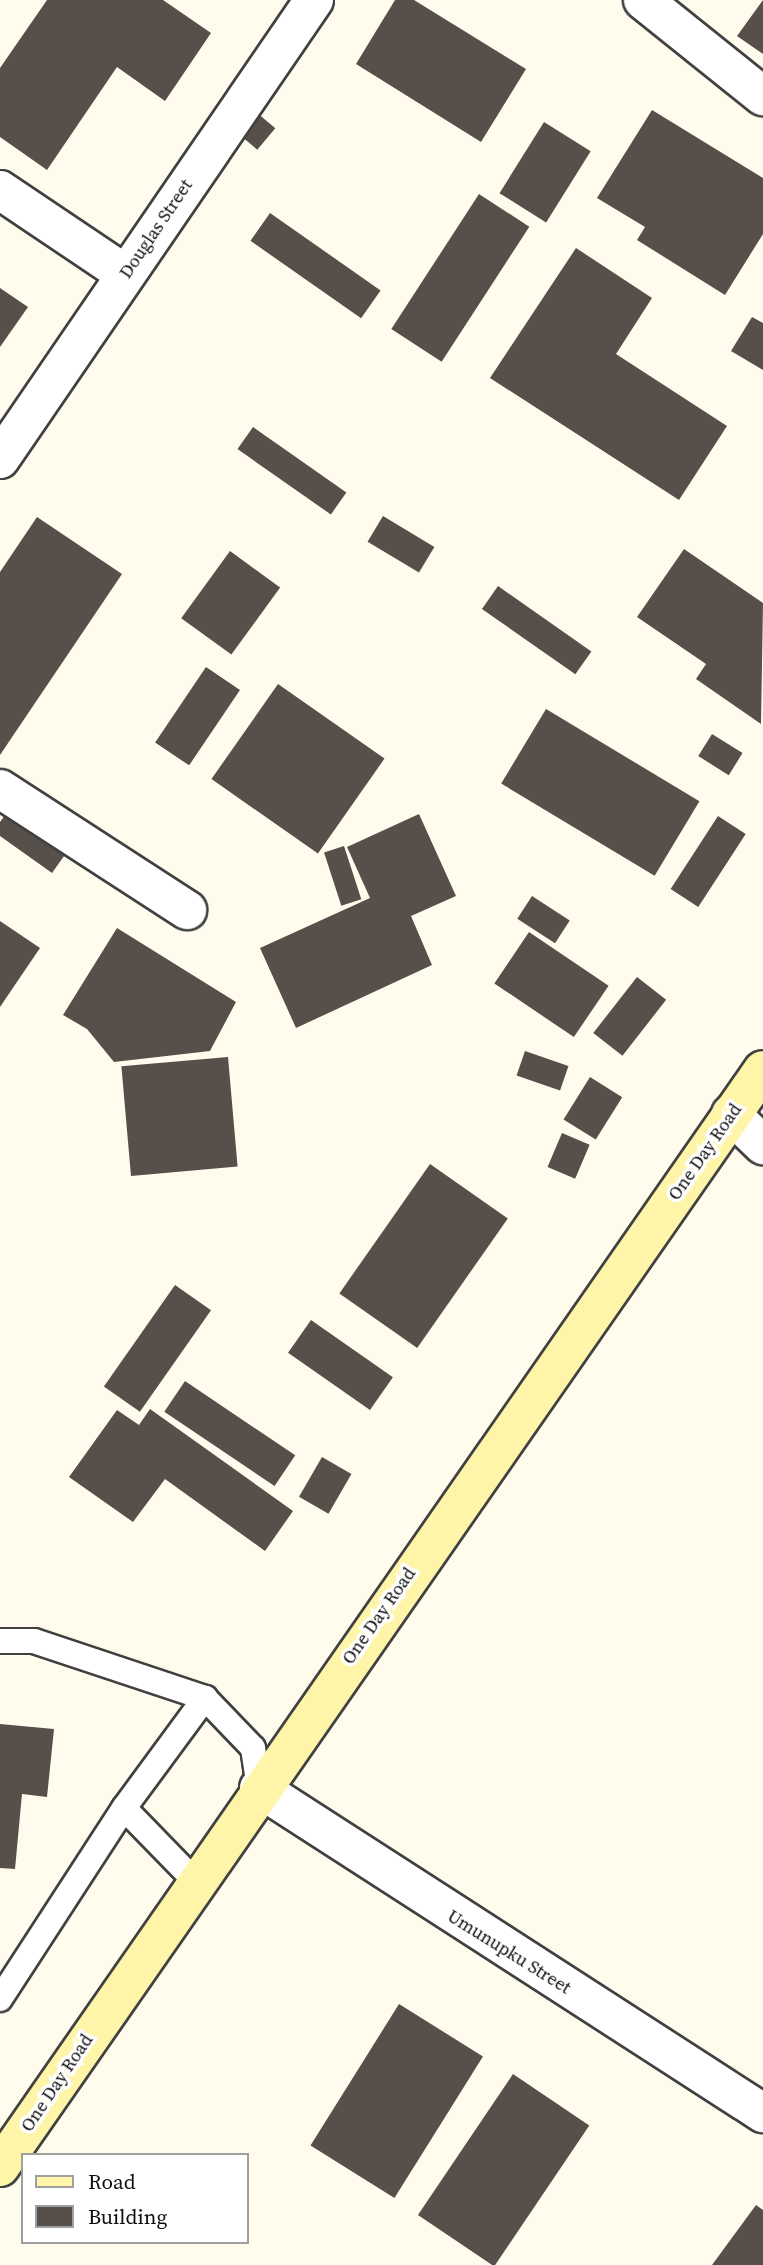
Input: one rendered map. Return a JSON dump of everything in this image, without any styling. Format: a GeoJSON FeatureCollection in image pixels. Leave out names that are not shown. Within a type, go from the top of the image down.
{"type":"FeatureCollection","features":[{"type":"Feature","properties":{"kind":"main road","name":"One Day Road"},"geometry":{"type":"LineString","coordinates":[[0,2166],[194,1880],[762,1073]]}},
{"type":"Feature","properties":{"kind":"street","name":"Douglas Street"},"geometry":{"type":"LineString","coordinates":[[0,459],[314,0]]}},
{"type":"Feature","properties":{"kind":"street"},"geometry":{"type":"LineString","coordinates":[[643,0],[763,96]]}},
{"type":"Feature","properties":{"kind":"street"},"geometry":{"type":"LineString","coordinates":[[0,190],[125,274]]}},
{"type":"Feature","properties":{"kind":"street"},"geometry":{"type":"LineString","coordinates":[[0,789],[187,910]]}},
{"type":"Feature","properties":{"kind":"street"},"geometry":{"type":"LineString","coordinates":[[731,1114],[763,1144]]}},
{"type":"Feature","properties":{"kind":"street","name":"Umunupku Street"},"geometry":{"type":"LineString","coordinates":[[259,1788],[763,2113]]}},
{"type":"Feature","properties":{"kind":"lane"},"geometry":{"type":"LineString","coordinates":[[0,1641],[34,1641],[205,1698],[253,1748],[259,1788]]}},
{"type":"Feature","properties":{"kind":"lane"},"geometry":{"type":"LineString","coordinates":[[0,1998],[124,1808],[205,1698]]}},
{"type":"Feature","properties":{"kind":"lane"},"geometry":{"type":"LineString","coordinates":[[124,1808],[194,1880]]}},
{"type":"Feature","properties":{"kind":"building"},"geometry":{"type":"Polygon","coordinates":[[[47,0],[163,0],[211,33],[165,101],[117,67],[47,170],[0,137],[0,68],[47,0]]]}},
{"type":"Feature","properties":{"kind":"building"},"geometry":{"type":"Polygon","coordinates":[[[395,0],[414,0],[526,69],[481,142],[356,64],[395,0]]]}},
{"type":"Feature","properties":{"kind":"building"},"geometry":{"type":"Polygon","coordinates":[[[763,0],[763,54],[737,36],[763,0]]]}},
{"type":"Feature","properties":{"kind":"building"},"geometry":{"type":"Polygon","coordinates":[[[250,107],[275,128],[257,150],[232,128],[250,107]]]}},
{"type":"Feature","properties":{"kind":"building"},"geometry":{"type":"Polygon","coordinates":[[[652,110],[763,178],[763,234],[725,295],[637,240],[645,227],[597,198],[652,110]]]}},
{"type":"Feature","properties":{"kind":"building"},"geometry":{"type":"Polygon","coordinates":[[[544,122],[591,151],[546,222],[499,193],[544,122]]]}},
{"type":"Feature","properties":{"kind":"building"},"geometry":{"type":"Polygon","coordinates":[[[479,194],[529,227],[442,362],[391,329],[479,194]]]}},
{"type":"Feature","properties":{"kind":"building"},"geometry":{"type":"Polygon","coordinates":[[[270,213],[381,290],[361,318],[250,241],[270,213]]]}},
{"type":"Feature","properties":{"kind":"building"},"geometry":{"type":"Polygon","coordinates":[[[576,248],[652,298],[616,354],[727,426],[679,500],[490,378],[576,248]]]}},
{"type":"Feature","properties":{"kind":"building"},"geometry":{"type":"Polygon","coordinates":[[[0,288],[28,307],[0,347],[0,288]]]}},
{"type":"Feature","properties":{"kind":"building"},"geometry":{"type":"Polygon","coordinates":[[[752,317],[763,323],[763,370],[731,351],[752,317]]]}},
{"type":"Feature","properties":{"kind":"building"},"geometry":{"type":"Polygon","coordinates":[[[253,427],[346,492],[331,515],[238,449],[253,427]]]}},
{"type":"Feature","properties":{"kind":"building"},"geometry":{"type":"Polygon","coordinates":[[[383,516],[434,547],[419,573],[368,542],[383,516]]]}},
{"type":"Feature","properties":{"kind":"building"},"geometry":{"type":"Polygon","coordinates":[[[37,517],[122,574],[0,755],[0,572],[37,517]]]}},
{"type":"Feature","properties":{"kind":"building"},"geometry":{"type":"Polygon","coordinates":[[[684,549],[763,603],[761,724],[696,679],[706,664],[637,617],[684,549]]]}},
{"type":"Feature","properties":{"kind":"building"},"geometry":{"type":"Polygon","coordinates":[[[230,551],[280,587],[231,655],[181,618],[230,551]]]}},
{"type":"Feature","properties":{"kind":"building"},"geometry":{"type":"Polygon","coordinates":[[[498,586],[591,651],[575,674],[482,609],[498,586]]]}},
{"type":"Feature","properties":{"kind":"building"},"geometry":{"type":"Polygon","coordinates":[[[206,667],[240,690],[189,765],[155,742],[206,667]]]}},
{"type":"Feature","properties":{"kind":"building"},"geometry":{"type":"Polygon","coordinates":[[[278,684],[384,759],[318,854],[211,779],[278,684]]]}},
{"type":"Feature","properties":{"kind":"building"},"geometry":{"type":"Polygon","coordinates":[[[546,709],[699,801],[655,876],[501,784],[546,709]]]}},
{"type":"Feature","properties":{"kind":"building"},"geometry":{"type":"Polygon","coordinates":[[[712,734],[743,753],[729,775],[698,756],[712,734]]]}},
{"type":"Feature","properties":{"kind":"building"},"geometry":{"type":"Polygon","coordinates":[[[16,800],[74,842],[52,873],[0,836],[0,822],[16,800]]]}},
{"type":"Feature","properties":{"kind":"building"},"geometry":{"type":"Polygon","coordinates":[[[419,814],[456,896],[411,916],[432,965],[296,1028],[260,948],[370,898],[347,847],[419,814]]]}},
{"type":"Feature","properties":{"kind":"building"},"geometry":{"type":"Polygon","coordinates":[[[718,816],[746,834],[698,907],[671,889],[718,816]]]}},
{"type":"Feature","properties":{"kind":"building"},"geometry":{"type":"Polygon","coordinates":[[[344,846],[361,899],[341,906],[324,852],[344,846]]]}},
{"type":"Feature","properties":{"kind":"building"},"geometry":{"type":"Polygon","coordinates":[[[532,896],[570,921],[555,943],[517,919],[532,896]]]}},
{"type":"Feature","properties":{"kind":"building"},"geometry":{"type":"Polygon","coordinates":[[[0,921],[40,948],[0,1007],[0,921]]]}},
{"type":"Feature","properties":{"kind":"building"},"geometry":{"type":"Polygon","coordinates":[[[117,928],[236,1002],[210,1051],[114,1062],[87,1029],[63,1015],[117,928]]]}},
{"type":"Feature","properties":{"kind":"building"},"geometry":{"type":"Polygon","coordinates":[[[529,932],[609,986],[574,1037],[494,983],[529,932]]]}},
{"type":"Feature","properties":{"kind":"building"},"geometry":{"type":"Polygon","coordinates":[[[637,977],[666,1000],[622,1056],[593,1033],[637,977]]]}},
{"type":"Feature","properties":{"kind":"building"},"geometry":{"type":"Polygon","coordinates":[[[525,1051],[568,1066],[560,1091],[517,1076],[525,1051]]]}},
{"type":"Feature","properties":{"kind":"building"},"geometry":{"type":"Polygon","coordinates":[[[228,1057],[238,1167],[131,1176],[121,1066],[228,1057]]]}},
{"type":"Feature","properties":{"kind":"building"},"geometry":{"type":"Polygon","coordinates":[[[590,1077],[622,1097],[596,1140],[564,1119],[590,1077]]]}},
{"type":"Feature","properties":{"kind":"building"},"geometry":{"type":"Polygon","coordinates":[[[562,1133],[590,1145],[575,1179],[548,1167],[562,1133]]]}},
{"type":"Feature","properties":{"kind":"building"},"geometry":{"type":"Polygon","coordinates":[[[430,1164],[508,1218],[417,1348],[339,1293],[430,1164]]]}},
{"type":"Feature","properties":{"kind":"building"},"geometry":{"type":"Polygon","coordinates":[[[175,1285],[211,1310],[140,1412],[104,1387],[175,1285]]]}},
{"type":"Feature","properties":{"kind":"building"},"geometry":{"type":"Polygon","coordinates":[[[311,1320],[393,1377],[370,1410],[288,1353],[311,1320]]]}},
{"type":"Feature","properties":{"kind":"building"},"geometry":{"type":"Polygon","coordinates":[[[185,1381],[295,1455],[275,1486],[164,1412],[185,1381]]]}},
{"type":"Feature","properties":{"kind":"building"},"geometry":{"type":"Polygon","coordinates":[[[150,1409],[293,1511],[265,1551],[165,1479],[133,1522],[69,1477],[117,1410],[139,1425],[150,1409]]]}},
{"type":"Feature","properties":{"kind":"building"},"geometry":{"type":"Polygon","coordinates":[[[322,1457],[351,1474],[328,1514],[299,1497],[322,1457]]]}},
{"type":"Feature","properties":{"kind":"building"},"geometry":{"type":"Polygon","coordinates":[[[0,1724],[54,1729],[47,1797],[22,1794],[15,1869],[0,1868],[0,1724]]]}},
{"type":"Feature","properties":{"kind":"building"},"geometry":{"type":"Polygon","coordinates":[[[399,2004],[483,2056],[394,2198],[311,2146],[399,2004]]]}},
{"type":"Feature","properties":{"kind":"building"},"geometry":{"type":"Polygon","coordinates":[[[513,2074],[589,2125],[495,2265],[418,2215],[513,2074]]]}},
{"type":"Feature","properties":{"kind":"building"},"geometry":{"type":"Polygon","coordinates":[[[756,2205],[763,2210],[763,2265],[712,2265],[756,2205]]]}}]}
